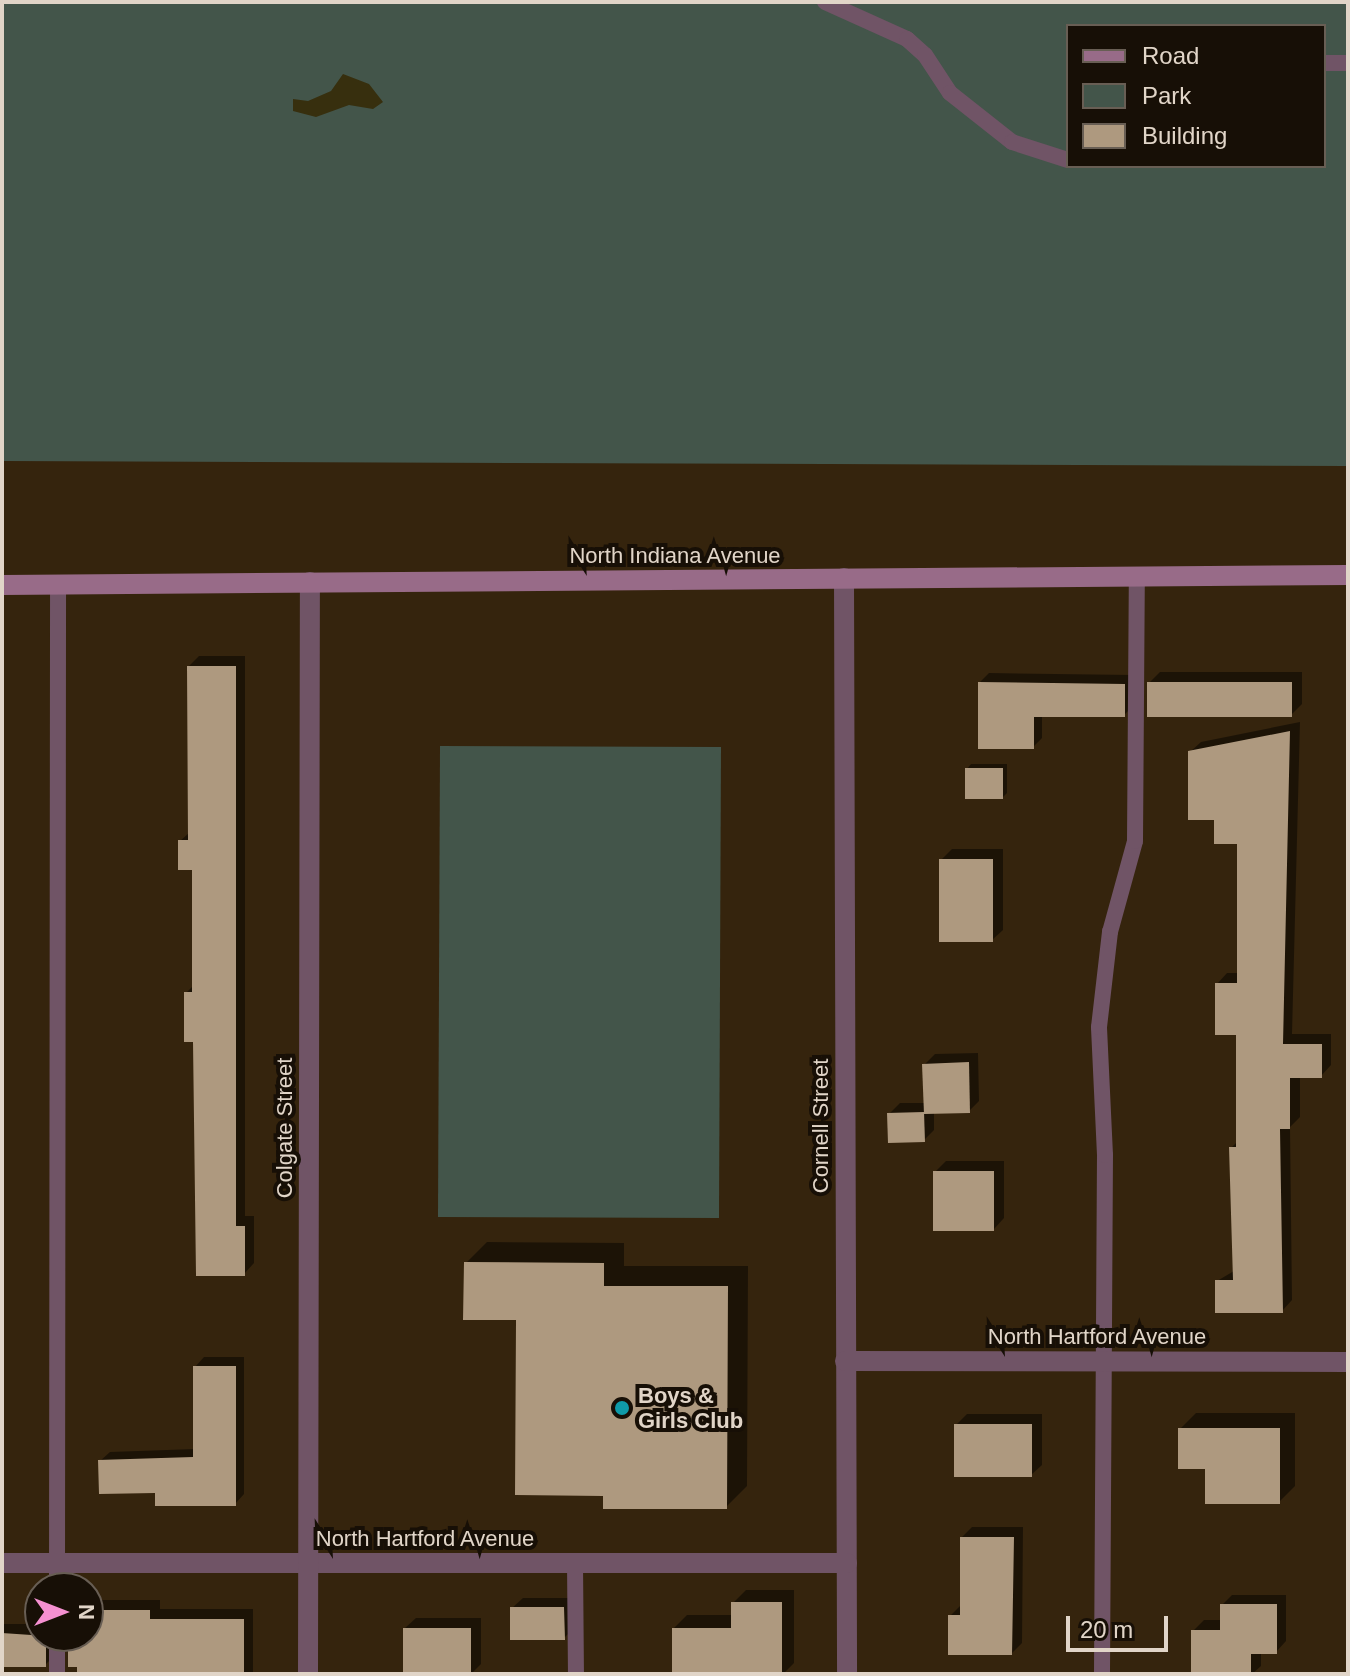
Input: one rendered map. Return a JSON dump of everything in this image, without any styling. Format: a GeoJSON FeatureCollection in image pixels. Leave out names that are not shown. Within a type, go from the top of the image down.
{"type":"FeatureCollection","features":[{"type":"Feature","properties":{"kind":"main road","name":"North Indiana Avenue"},"geometry":{"type":"LineString","coordinates":[[2,585],[1348,575]]}},
{"type":"Feature","properties":{"kind":"street","name":"Cornell Street"},"geometry":{"type":"LineString","coordinates":[[844,578],[847,1674]]}},
{"type":"Feature","properties":{"kind":"street","name":"Colgate Street"},"geometry":{"type":"LineString","coordinates":[[308,1674],[310,582]]}},
{"type":"Feature","properties":{"kind":"street","name":"North Hartford Avenue"},"geometry":{"type":"LineString","coordinates":[[845,1361],[1348,1362]]}},
{"type":"Feature","properties":{"kind":"street","name":"North Hartford Avenue"},"geometry":{"type":"LineString","coordinates":[[2,1563],[847,1563]]}},
{"type":"Feature","properties":{"kind":"lane"},"geometry":{"type":"LineString","coordinates":[[825,2],[907,39],[925,55],[950,93],[1012,142],[1066,159]]}},
{"type":"Feature","properties":{"kind":"lane"},"geometry":{"type":"LineString","coordinates":[[1326,63],[1348,63]]}},
{"type":"Feature","properties":{"kind":"lane"},"geometry":{"type":"LineString","coordinates":[[1102,1674],[1105,1102],[1099,1027],[1110,932],[1135,841],[1137,576]]}},
{"type":"Feature","properties":{"kind":"lane"},"geometry":{"type":"LineString","coordinates":[[57,1572],[58,584]]}},
{"type":"Feature","properties":{"kind":"lane"},"geometry":{"type":"LineString","coordinates":[[575,1563],[576,1674]]}},
{"type":"Feature","properties":{"kind":"lane"},"geometry":{"type":"LineString","coordinates":[[57,1652],[57,1674]]}},
{"type":"Feature","properties":{"kind":"green space"},"geometry":{"type":"Polygon","coordinates":[[[2,2],[1348,2],[1348,466],[2,461],[2,2]]]}},
{"type":"Feature","properties":{"kind":"green space"},"geometry":{"type":"Polygon","coordinates":[[[440,746],[721,747],[719,1218],[438,1217],[440,746]]]}},
{"type":"Feature","properties":{"kind":"sand"},"geometry":{"type":"Polygon","coordinates":[[[343,74],[369,84],[383,102],[373,109],[349,105],[316,117],[293,111],[293,99],[308,101],[331,91],[343,74]]]}},
{"type":"Feature","properties":{"kind":"building"},"geometry":{"type":"Polygon","coordinates":[[[187,666],[236,666],[236,1226],[245,1226],[245,1276],[196,1276],[193,1042],[184,1042],[184,992],[192,992],[192,870],[178,870],[178,840],[188,840],[187,666]]]}},
{"type":"Feature","properties":{"kind":"building"},"geometry":{"type":"Polygon","coordinates":[[[978,682],[1125,684],[1125,717],[1034,717],[1034,749],[978,749],[978,682]]]}},
{"type":"Feature","properties":{"kind":"building"},"geometry":{"type":"Polygon","coordinates":[[[1147,682],[1292,682],[1292,717],[1147,717],[1147,682]]]}},
{"type":"Feature","properties":{"kind":"building"},"geometry":{"type":"Polygon","coordinates":[[[1290,731],[1283,1044],[1322,1044],[1322,1078],[1290,1078],[1290,1129],[1280,1129],[1283,1313],[1215,1313],[1215,1280],[1233,1280],[1229,1147],[1236,1147],[1236,1035],[1215,1035],[1215,983],[1237,983],[1237,844],[1214,844],[1214,820],[1188,820],[1188,751],[1290,731]]]}},
{"type":"Feature","properties":{"kind":"building"},"geometry":{"type":"Polygon","coordinates":[[[965,768],[1003,768],[1003,799],[965,799],[965,768]]]}},
{"type":"Feature","properties":{"kind":"building"},"geometry":{"type":"Polygon","coordinates":[[[939,859],[993,859],[993,942],[939,942],[939,859]]]}},
{"type":"Feature","properties":{"kind":"building"},"geometry":{"type":"Polygon","coordinates":[[[969,1062],[970,1113],[924,1114],[922,1064],[969,1062]]]}},
{"type":"Feature","properties":{"kind":"building"},"geometry":{"type":"Polygon","coordinates":[[[924,1112],[925,1142],[888,1143],[887,1113],[924,1112]]]}},
{"type":"Feature","properties":{"kind":"building"},"geometry":{"type":"Polygon","coordinates":[[[933,1171],[994,1171],[994,1231],[933,1231],[933,1171]]]}},
{"type":"Feature","properties":{"kind":"building","name":"Boys & Girls Club"},"geometry":{"type":"Polygon","coordinates":[[[464,1262],[604,1263],[604,1286],[728,1286],[727,1509],[603,1509],[603,1496],[515,1495],[516,1320],[463,1320],[464,1262]]]}},
{"type":"Feature","properties":{"kind":"building"},"geometry":{"type":"Polygon","coordinates":[[[193,1366],[236,1366],[236,1506],[155,1506],[155,1493],[99,1494],[98,1460],[193,1457],[193,1366]]]}},
{"type":"Feature","properties":{"kind":"building"},"geometry":{"type":"Polygon","coordinates":[[[954,1424],[1032,1424],[1032,1477],[954,1477],[954,1424]]]}},
{"type":"Feature","properties":{"kind":"building"},"geometry":{"type":"Polygon","coordinates":[[[1178,1428],[1280,1428],[1280,1504],[1205,1504],[1205,1469],[1178,1469],[1178,1428]]]}},
{"type":"Feature","properties":{"kind":"building"},"geometry":{"type":"Polygon","coordinates":[[[960,1537],[1014,1537],[1012,1655],[948,1655],[948,1615],[960,1615],[960,1537]]]}},
{"type":"Feature","properties":{"kind":"building"},"geometry":{"type":"Polygon","coordinates":[[[731,1602],[782,1602],[782,1674],[672,1674],[672,1628],[731,1628],[731,1602]]]}},
{"type":"Feature","properties":{"kind":"building"},"geometry":{"type":"Polygon","coordinates":[[[1220,1604],[1277,1604],[1277,1654],[1251,1654],[1251,1674],[1191,1674],[1191,1630],[1220,1630],[1220,1604]]]}},
{"type":"Feature","properties":{"kind":"building"},"geometry":{"type":"Polygon","coordinates":[[[510,1607],[564,1607],[565,1640],[510,1640],[510,1607]]]}},
{"type":"Feature","properties":{"kind":"building"},"geometry":{"type":"Polygon","coordinates":[[[104,1610],[150,1610],[150,1619],[244,1619],[244,1674],[77,1674],[77,1667],[68,1667],[68,1652],[104,1652],[104,1610]]]}},
{"type":"Feature","properties":{"kind":"building"},"geometry":{"type":"Polygon","coordinates":[[[403,1628],[471,1628],[471,1674],[403,1674],[403,1628]]]}},
{"type":"Feature","properties":{"kind":"building"},"geometry":{"type":"Polygon","coordinates":[[[2,1633],[24,1634],[24,1652],[46,1652],[46,1667],[2,1667],[2,1633]]]}},
{"type":"Feature","properties":{"kind":"place","name":"Boys & Girls Club"},"geometry":{"type":"Point","coordinates":[622,1408]}}]}
